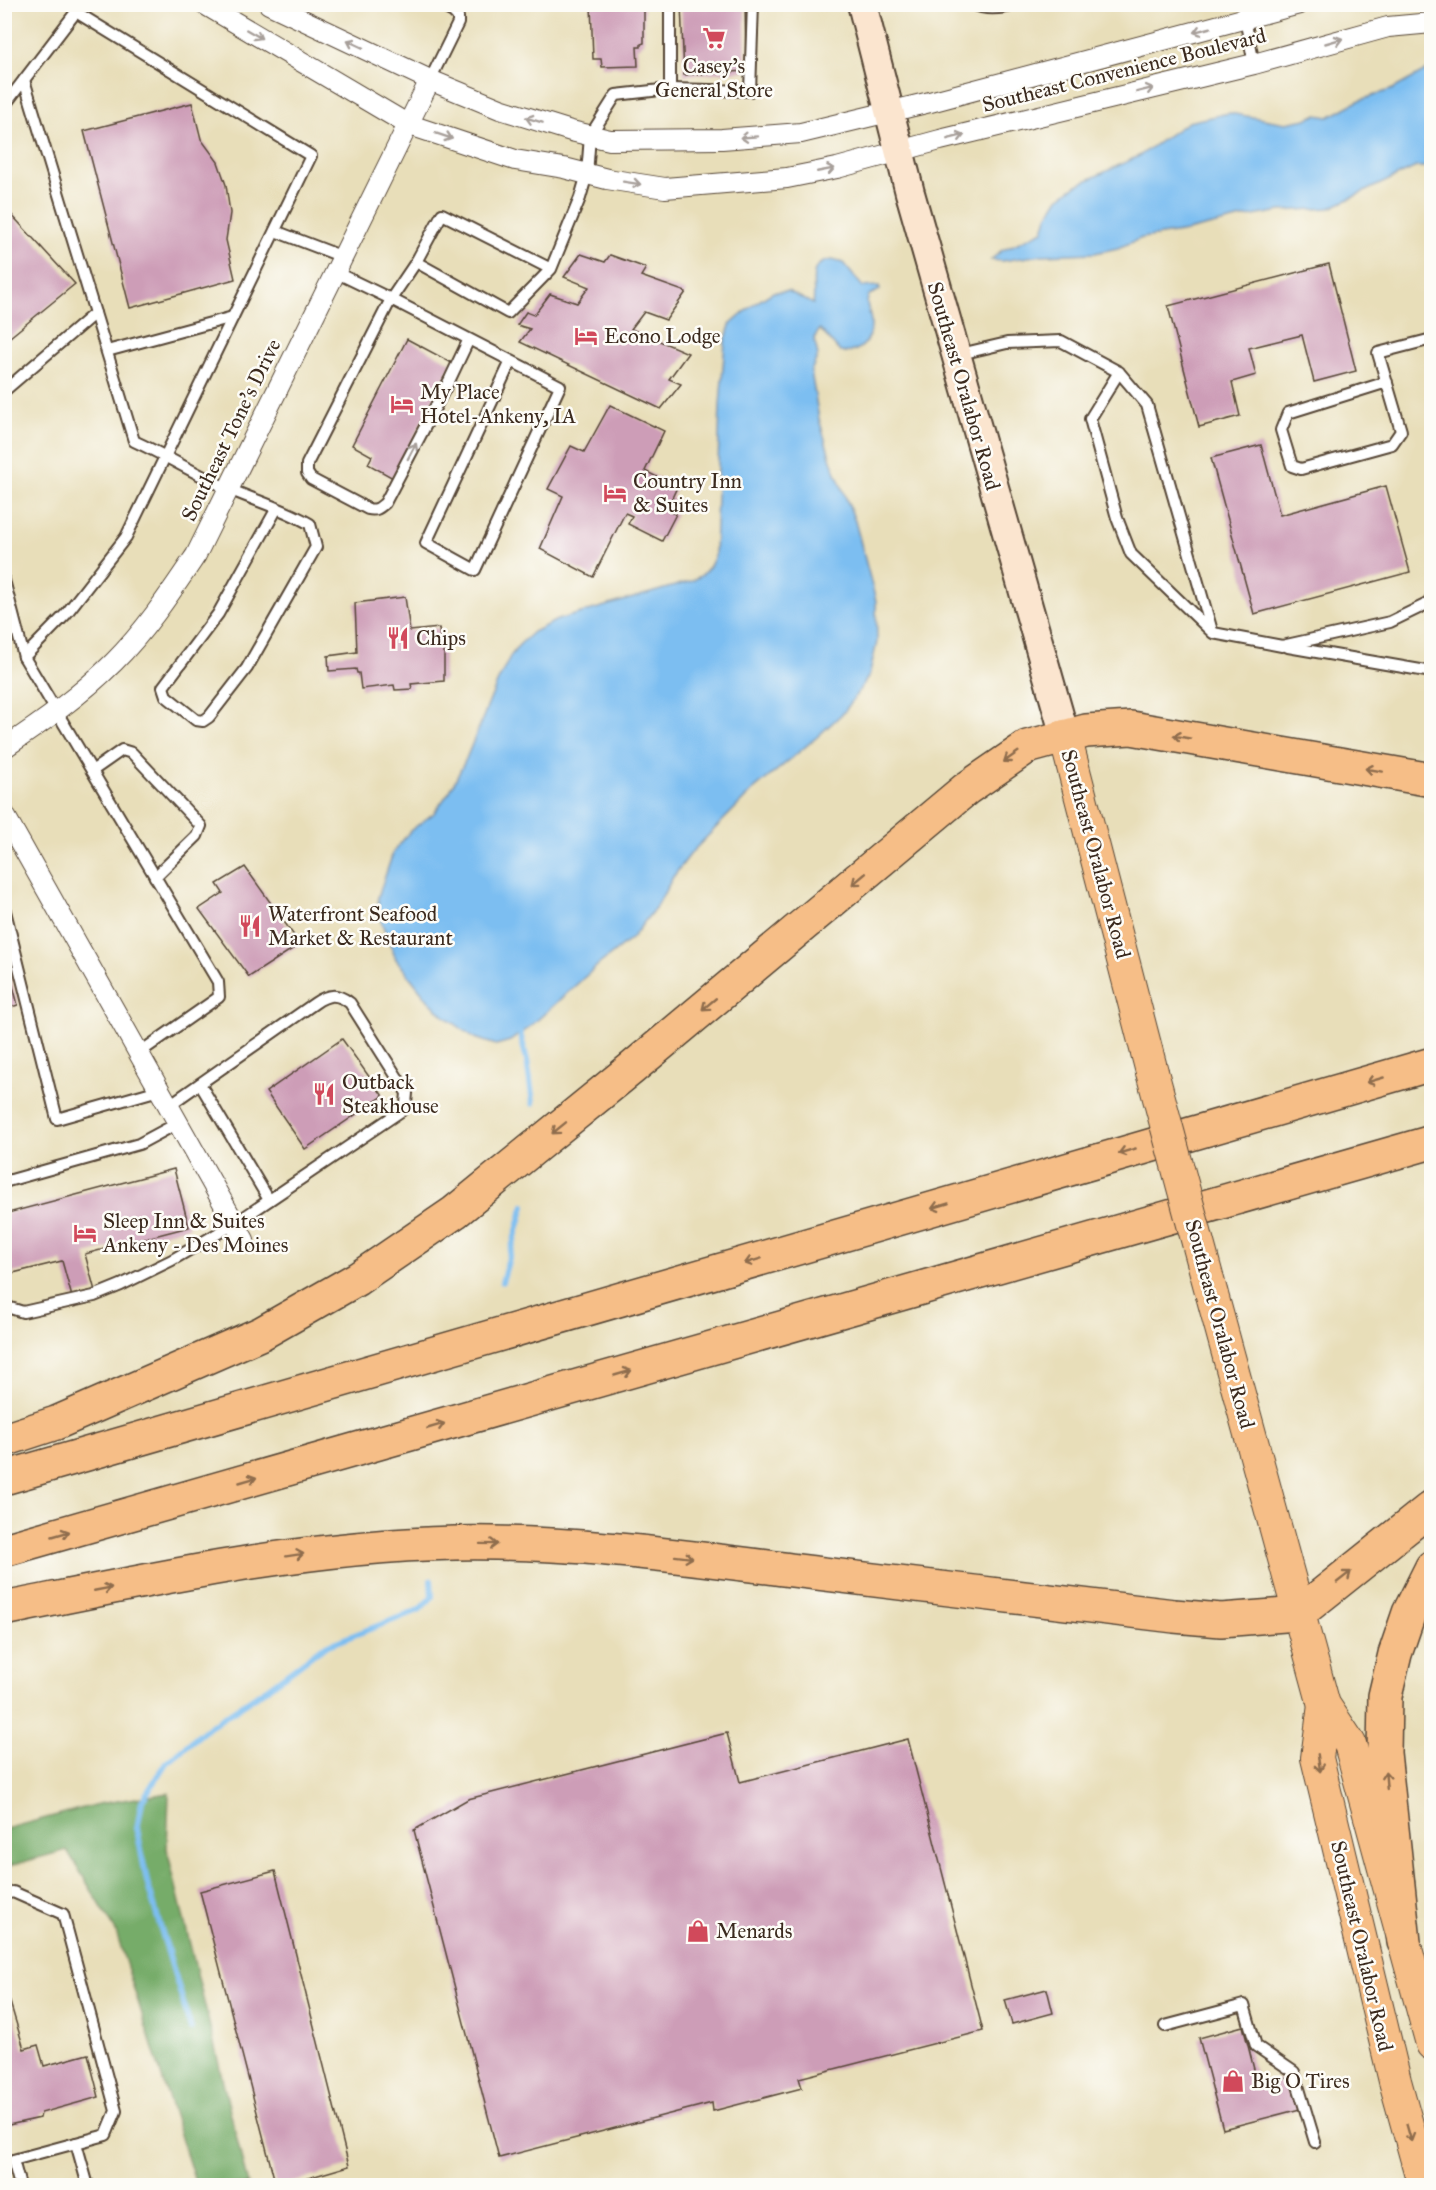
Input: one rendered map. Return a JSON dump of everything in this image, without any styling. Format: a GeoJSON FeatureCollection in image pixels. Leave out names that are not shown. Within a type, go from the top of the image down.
{"type":"FeatureCollection","features":[{"type":"Feature","properties":{"kind":"highway"},"geometry":{"type":"LineString","coordinates":[[4,1440],[56,1423],[262,1334],[357,1279],[455,1212],[966,789],[1027,747],[1086,731],[1131,728],[1431,780]]}},
{"type":"Feature","properties":{"kind":"highway"},"geometry":{"type":"LineString","coordinates":[[4,1478],[333,1386],[1135,1148],[1431,1064]]}},
{"type":"Feature","properties":{"kind":"highway"},"geometry":{"type":"LineString","coordinates":[[4,1550],[1431,1142]]}},
{"type":"Feature","properties":{"kind":"highway"},"geometry":{"type":"LineString","coordinates":[[4,1610],[192,1571],[309,1552],[454,1543],[566,1545],[676,1556],[1221,1620],[1298,1614],[1431,1507]]}},
{"type":"Feature","properties":{"kind":"highway"},"geometry":{"type":"LineString","coordinates":[[1404,1942],[1385,1763],[1385,1696],[1395,1654],[1409,1613],[1431,1567]]}},
{"type":"Feature","properties":{"kind":"main road","name":"Southeast Oralabor Road"},"geometry":{"type":"LineString","coordinates":[[862,4],[899,151],[1065,736],[1152,1072],[1323,1705],[1350,1744],[1431,2044]]}},
{"type":"Feature","properties":{"kind":"main road","name":"Southeast Oralabor Road"},"geometry":{"type":"LineString","coordinates":[[1323,1705],[1317,1758],[1395,2081],[1424,2186]]}},
{"type":"Feature","properties":{"kind":"street","name":"Southeast Convenience Boulevard"},"geometry":{"type":"LineString","coordinates":[[204,4],[408,124],[515,160],[665,188],[787,178],[837,168],[1254,64],[1388,27],[1431,23]]}},
{"type":"Feature","properties":{"kind":"street","name":"Southeast Convenience Boulevard"},"geometry":{"type":"LineString","coordinates":[[269,4],[430,80],[500,109],[610,140],[722,139],[790,134],[889,112],[1244,12],[1299,4]]}},
{"type":"Feature","properties":{"kind":"street","name":"Southeast Tone's Drive"},"geometry":{"type":"LineString","coordinates":[[4,748],[57,711],[115,662],[146,626],[196,555],[430,80]]}},
{"type":"Feature","properties":{"kind":"street"},"geometry":{"type":"LineString","coordinates":[[4,814],[15,841],[139,1053],[239,1232]]}},
{"type":"Feature","properties":{"kind":"lane"},"geometry":{"type":"LineString","coordinates":[[430,80],[458,23],[458,18],[453,12],[438,4]]}},
{"type":"Feature","properties":{"kind":"lane"},"geometry":{"type":"LineString","coordinates":[[670,4],[670,90]]}},
{"type":"Feature","properties":{"kind":"lane"},"geometry":{"type":"LineString","coordinates":[[416,262],[508,313],[551,269],[580,198],[587,174],[591,136],[616,95],[670,90],[750,92],[753,4]]}},
{"type":"Feature","properties":{"kind":"lane"},"geometry":{"type":"LineString","coordinates":[[973,4],[980,8],[1009,7],[1019,4]]}},
{"type":"Feature","properties":{"kind":"lane"},"geometry":{"type":"LineString","coordinates":[[4,106],[79,8],[311,156],[126,537],[66,614],[24,657]]}},
{"type":"Feature","properties":{"kind":"lane"},"geometry":{"type":"LineString","coordinates":[[1244,12],[1254,64]]}},
{"type":"Feature","properties":{"kind":"lane"},"geometry":{"type":"LineString","coordinates":[[24,80],[134,441],[229,489],[277,508],[310,524],[316,547],[247,668],[209,717],[203,721],[196,720],[166,696],[163,687],[218,614],[277,508]]}},
{"type":"Feature","properties":{"kind":"lane"},"geometry":{"type":"LineString","coordinates":[[469,339],[385,503],[374,510],[368,509],[311,479],[307,473],[308,464],[391,298],[416,262],[442,214],[551,269]]}},
{"type":"Feature","properties":{"kind":"lane"},"geometry":{"type":"LineString","coordinates":[[275,231],[339,264],[391,298],[560,386],[475,570],[426,543],[511,361]]}},
{"type":"Feature","properties":{"kind":"lane"},"geometry":{"type":"LineString","coordinates":[[4,391],[95,313]]}},
{"type":"Feature","properties":{"kind":"lane"},"geometry":{"type":"LineString","coordinates":[[107,351],[233,317]]}},
{"type":"Feature","properties":{"kind":"lane"},"geometry":{"type":"LineString","coordinates":[[1387,382],[1288,413],[1281,430],[1292,466],[1300,469],[1392,444],[1401,431],[1387,382],[1378,353],[1431,339]]}},
{"type":"Feature","properties":{"kind":"lane"},"geometry":{"type":"LineString","coordinates":[[956,355],[1007,343],[1061,341],[1119,372],[1147,405],[1213,633]]}},
{"type":"Feature","properties":{"kind":"lane"},"geometry":{"type":"LineString","coordinates":[[1119,372],[1090,419],[1117,518],[1131,554],[1213,633],[1431,672]]}},
{"type":"Feature","properties":{"kind":"lane"},"geometry":{"type":"LineString","coordinates":[[4,580],[24,657],[218,982],[219,996],[139,1053]]}},
{"type":"Feature","properties":{"kind":"lane"},"geometry":{"type":"LineString","coordinates":[[1282,646],[1390,622],[1427,604],[1431,597]]}},
{"type":"Feature","properties":{"kind":"lane"},"geometry":{"type":"LineString","coordinates":[[92,771],[122,750],[132,753],[201,826],[197,836],[155,877]]}},
{"type":"Feature","properties":{"kind":"lane"},"geometry":{"type":"LineString","coordinates":[[4,907],[57,1119],[168,1106]]}},
{"type":"Feature","properties":{"kind":"lane"},"geometry":{"type":"LineString","coordinates":[[4,1182],[139,1144],[168,1106],[315,1003],[334,995],[350,1003],[407,1093],[406,1104],[401,1111],[269,1200],[239,1232],[94,1296],[23,1312],[4,1306]]}},
{"type":"Feature","properties":{"kind":"lane"},"geometry":{"type":"LineString","coordinates":[[200,1084],[269,1200]]}},
{"type":"Feature","properties":{"kind":"lane"},"geometry":{"type":"LineString","coordinates":[[4,1894],[13,1892],[63,1914],[116,2110],[106,2135],[9,2162],[20,2186]]}},
{"type":"Feature","properties":{"kind":"lane"},"geometry":{"type":"LineString","coordinates":[[1165,2026],[1244,2005],[1256,2046],[1294,2072],[1315,2142]]}},
{"type":"Feature","properties":{"kind":"lane"},"geometry":{"type":"LineString","coordinates":[[76,2143],[88,2186]]}},
{"type":"Feature","properties":{"kind":"green space"},"geometry":{"type":"Polygon","coordinates":[[[169,1793],[167,1849],[248,2185],[196,2185],[115,1929],[67,1850],[5,1867],[5,1829],[98,1804],[169,1793]]]}},
{"type":"Feature","properties":{"kind":"water"},"geometry":{"type":"Polygon","coordinates":[[[1431,68],[1431,167],[1416,167],[1330,208],[1281,211],[1242,218],[1187,231],[1142,238],[1118,248],[1095,253],[991,260],[1001,251],[1043,231],[1047,217],[1059,198],[1077,185],[1139,156],[1188,122],[1229,113],[1286,123],[1316,115],[1329,117],[1358,101],[1393,89],[1431,68]]]}},
{"type":"Feature","properties":{"kind":"water"},"geometry":{"type":"Polygon","coordinates":[[[832,260],[843,263],[863,287],[879,286],[880,290],[869,295],[868,298],[871,330],[867,341],[858,349],[840,352],[820,329],[814,338],[818,355],[811,371],[819,419],[831,460],[855,521],[876,601],[877,642],[869,676],[845,711],[751,792],[692,852],[673,877],[658,904],[632,938],[598,965],[532,1025],[510,1041],[496,1045],[475,1038],[444,1016],[428,1000],[396,959],[379,916],[378,897],[393,853],[410,831],[434,813],[450,791],[510,657],[533,632],[557,620],[692,581],[710,566],[715,556],[720,405],[725,342],[730,325],[754,304],[773,292],[788,291],[813,304],[815,271],[823,262],[832,260]]]}},
{"type":"Feature","properties":{"kind":"building","name":"Casey's General Store"},"geometry":{"type":"Polygon","coordinates":[[[591,4],[644,4],[644,43],[641,47],[637,47],[638,66],[602,67],[601,59],[593,59],[591,4]]]}},
{"type":"Feature","properties":{"kind":"building","name":"Casey's General Store"},"geometry":{"type":"Polygon","coordinates":[[[681,4],[745,4],[746,71],[684,75],[681,4]]]}},
{"type":"Feature","properties":{"kind":"building"},"geometry":{"type":"Polygon","coordinates":[[[192,103],[201,139],[218,162],[226,185],[230,213],[226,240],[235,279],[130,308],[84,131],[192,103]]]}},
{"type":"Feature","properties":{"kind":"building"},"geometry":{"type":"Polygon","coordinates":[[[10,213],[75,284],[4,342],[4,217],[10,213]]]}},
{"type":"Feature","properties":{"kind":"building","name":"Econo Lodge"},"geometry":{"type":"Polygon","coordinates":[[[581,254],[605,262],[610,255],[646,268],[641,276],[686,292],[666,320],[644,312],[631,329],[688,353],[669,379],[681,384],[661,409],[520,342],[530,329],[517,325],[526,312],[534,315],[550,294],[577,303],[589,287],[564,277],[581,254]]]}},
{"type":"Feature","properties":{"kind":"building"},"geometry":{"type":"Polygon","coordinates":[[[1329,264],[1356,371],[1314,382],[1302,335],[1249,348],[1256,375],[1232,382],[1240,416],[1199,427],[1168,306],[1329,264]]]}},
{"type":"Feature","properties":{"kind":"building","name":"My Place Hotel-Ankeny, IA"},"geometry":{"type":"Polygon","coordinates":[[[407,339],[452,363],[393,478],[368,464],[372,456],[352,445],[407,339]]]}},
{"type":"Feature","properties":{"kind":"building","name":"Country Inn & Suites"},"geometry":{"type":"Polygon","coordinates":[[[610,405],[664,431],[645,471],[677,487],[672,498],[676,501],[671,512],[676,514],[662,541],[628,524],[632,516],[625,513],[593,577],[540,549],[563,496],[548,489],[571,446],[584,452],[610,405]]]}},
{"type":"Feature","properties":{"kind":"building"},"geometry":{"type":"Polygon","coordinates":[[[1261,445],[1280,515],[1386,486],[1410,572],[1254,614],[1211,458],[1261,445]]]}},
{"type":"Feature","properties":{"kind":"building","name":"Chips"},"geometry":{"type":"Polygon","coordinates":[[[405,597],[410,631],[439,628],[441,649],[444,649],[444,681],[411,684],[412,689],[395,690],[394,685],[361,689],[359,673],[356,669],[329,671],[328,656],[357,652],[355,603],[405,597]]]}},
{"type":"Feature","properties":{"kind":"building","name":"Waterfront Seafood Market & Restaurant"},"geometry":{"type":"Polygon","coordinates":[[[245,867],[300,944],[249,977],[199,909],[223,893],[217,884],[245,867]]]}},
{"type":"Feature","properties":{"kind":"building"},"geometry":{"type":"Polygon","coordinates":[[[10,975],[18,1005],[4,1009],[4,977],[10,975]]]}},
{"type":"Feature","properties":{"kind":"building","name":"Outback Steakhouse"},"geometry":{"type":"Polygon","coordinates":[[[342,1039],[383,1096],[305,1149],[266,1092],[342,1039]]]}},
{"type":"Feature","properties":{"kind":"building","name":"Sleep Inn & Suites Ankeny - Des Moines"},"geometry":{"type":"Polygon","coordinates":[[[174,1169],[189,1227],[85,1254],[95,1291],[72,1297],[62,1261],[13,1273],[4,1239],[4,1214],[174,1169]]]}},
{"type":"Feature","properties":{"kind":"building","name":"Menards"},"geometry":{"type":"Polygon","coordinates":[[[727,1733],[740,1782],[908,1739],[983,2031],[799,2078],[802,2088],[713,2111],[712,2103],[499,2158],[414,1830],[468,1799],[727,1733]]]}},
{"type":"Feature","properties":{"kind":"building"},"geometry":{"type":"Polygon","coordinates":[[[275,1871],[349,2166],[281,2186],[276,2186],[200,1891],[275,1871]]]}},
{"type":"Feature","properties":{"kind":"building"},"geometry":{"type":"Polygon","coordinates":[[[4,1982],[24,2049],[38,2045],[44,2066],[88,2054],[99,2097],[41,2113],[40,2118],[4,2126],[4,1982]]]}},
{"type":"Feature","properties":{"kind":"building"},"geometry":{"type":"Polygon","coordinates":[[[1047,1989],[1053,2013],[1012,2024],[1005,2000],[1047,1989]]]}},
{"type":"Feature","properties":{"kind":"building","name":"Big O Tires"},"geometry":{"type":"Polygon","coordinates":[[[1243,2026],[1258,2085],[1292,2076],[1300,2109],[1223,2129],[1199,2038],[1243,2026]]]}},
{"type":"Feature","properties":{"kind":"waterway"},"geometry":{"type":"LineString","coordinates":[[520,1033],[527,1060],[533,1103]]}},
{"type":"Feature","properties":{"kind":"waterway"},"geometry":{"type":"LineString","coordinates":[[502,1282],[524,1206]]}},
{"type":"Feature","properties":{"kind":"waterway"},"geometry":{"type":"LineString","coordinates":[[191,2029],[147,1882],[137,1829],[142,1801],[166,1763],[208,1728],[271,1686],[323,1647],[419,1610],[432,1597],[431,1580]]}},
{"type":"Feature","properties":{"kind":"place","name":"Casey's General Store"},"geometry":{"type":"Point","coordinates":[714,38]}},
{"type":"Feature","properties":{"kind":"place","name":"Econo Lodge"},"geometry":{"type":"Point","coordinates":[586,336]}},
{"type":"Feature","properties":{"kind":"place","name":"My Place Hotel-Ankeny, IA"},"geometry":{"type":"Point","coordinates":[402,404]}},
{"type":"Feature","properties":{"kind":"place","name":"Country Inn & Suites"},"geometry":{"type":"Point","coordinates":[615,493]}},
{"type":"Feature","properties":{"kind":"place","name":"Chips"},"geometry":{"type":"Point","coordinates":[398,638]}},
{"type":"Feature","properties":{"kind":"place","name":"Waterfront Seafood Market & Restaurant"},"geometry":{"type":"Point","coordinates":[250,926]}},
{"type":"Feature","properties":{"kind":"place","name":"Outback Steakhouse"},"geometry":{"type":"Point","coordinates":[324,1094]}},
{"type":"Feature","properties":{"kind":"place","name":"Sleep Inn & Suites Ankeny - Des Moines"},"geometry":{"type":"Point","coordinates":[85,1233]}},
{"type":"Feature","properties":{"kind":"place","name":"Menards"},"geometry":{"type":"Point","coordinates":[698,1931]}},
{"type":"Feature","properties":{"kind":"place","name":"Big O Tires"},"geometry":{"type":"Point","coordinates":[1233,2081]}}]}
